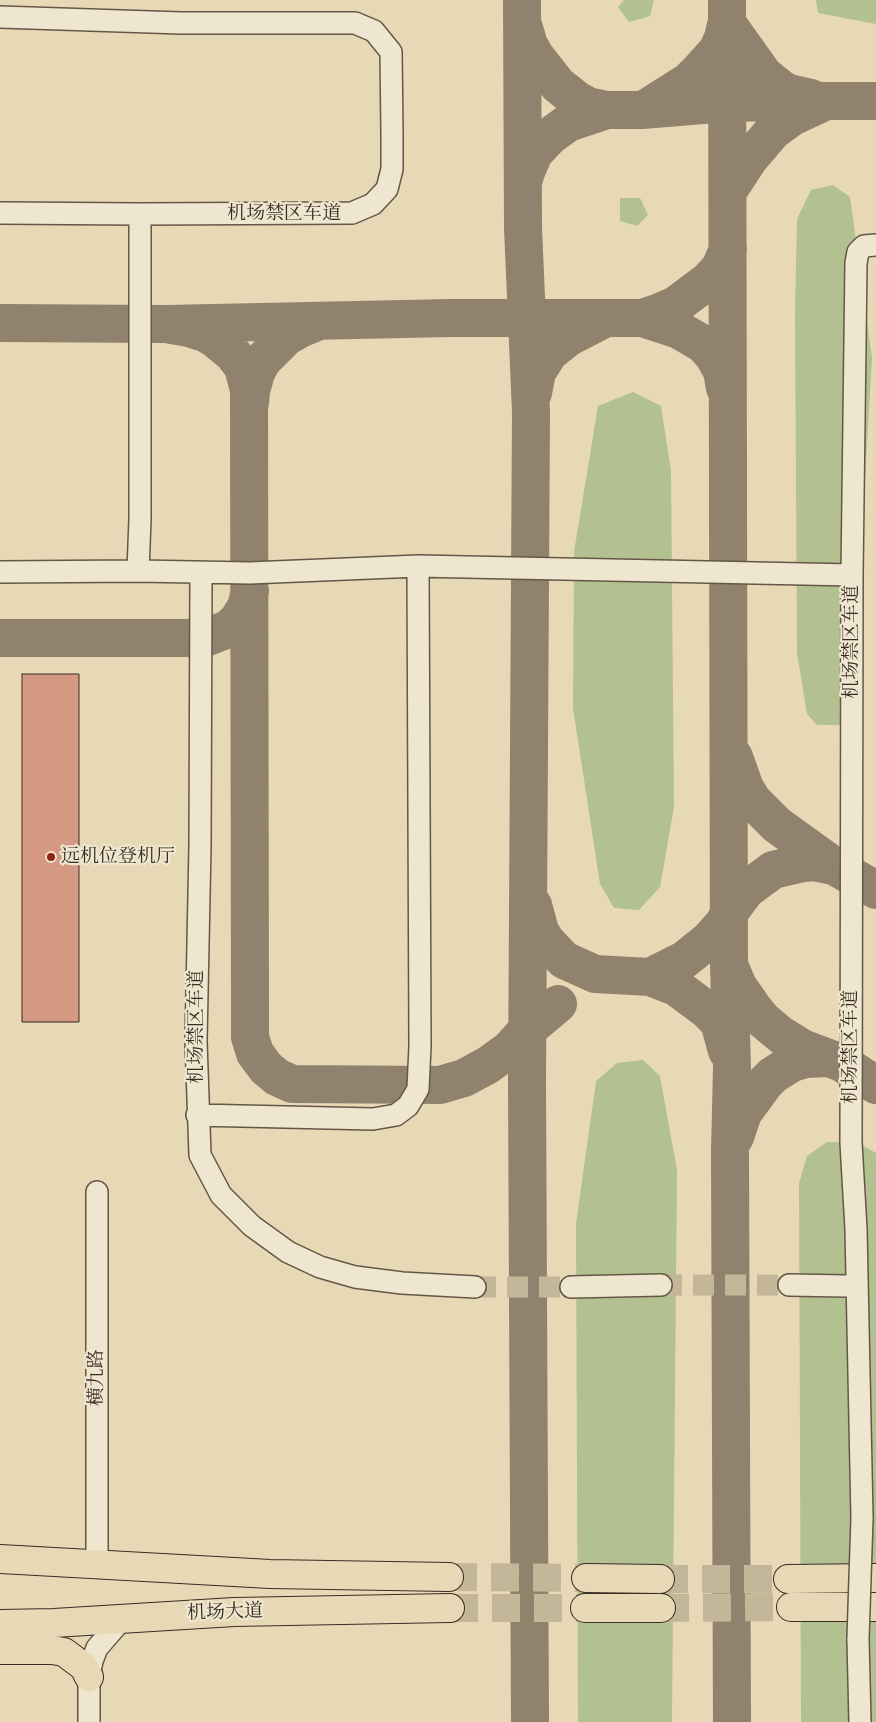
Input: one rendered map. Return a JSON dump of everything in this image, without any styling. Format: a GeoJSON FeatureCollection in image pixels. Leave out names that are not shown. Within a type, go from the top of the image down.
{"type":"FeatureCollection","features":[{"type":"Feature","properties":{"kind":"highway","name":"机场大道"},"geometry":{"type":"LineString","coordinates":[[0,1559],[287,1574],[449,1577]]}},
{"type":"Feature","properties":{"kind":"highway"},"geometry":{"type":"LineString","coordinates":[[586,1578],[660,1579]]}},
{"type":"Feature","properties":{"kind":"highway"},"geometry":{"type":"LineString","coordinates":[[788,1579],[876,1578]]}},
{"type":"Feature","properties":{"kind":"highway"},"geometry":{"type":"LineString","coordinates":[[791,1607],[876,1607]]}},
{"type":"Feature","properties":{"kind":"highway","name":"机场大道"},"geometry":{"type":"LineString","coordinates":[[0,1624],[54,1623],[234,1612],[450,1608]]}},
{"type":"Feature","properties":{"kind":"highway"},"geometry":{"type":"LineString","coordinates":[[585,1608],[661,1608]]}},
{"type":"Feature","properties":{"kind":"highway"},"geometry":{"type":"LineString","coordinates":[[0,1650],[52,1650],[64,1652],[84,1667],[90,1677]]}},
{"type":"Feature","properties":{"kind":"street","name":"机场禁区车道"},"geometry":{"type":"LineString","coordinates":[[0,17],[182,23],[355,23],[374,31],[391,52],[392,169],[387,189],[373,204],[352,213],[140,214],[0,212]]}},
{"type":"Feature","properties":{"kind":"street"},"geometry":{"type":"LineString","coordinates":[[138,571],[140,519],[140,214]]}},
{"type":"Feature","properties":{"kind":"street","name":"机场禁区车道"},"geometry":{"type":"LineString","coordinates":[[865,1712],[858,1639],[862,1518],[869,1479],[867,1349],[856,1229],[851,1143],[852,575],[856,263],[858,252],[864,246],[876,244]]}},
{"type":"Feature","properties":{"kind":"street","name":"机场禁区车道"},"geometry":{"type":"LineString","coordinates":[[0,572],[138,571],[201,574],[418,566],[852,575]]}},
{"type":"Feature","properties":{"kind":"street"},"geometry":{"type":"LineString","coordinates":[[197,1116],[373,1119],[396,1115],[408,1106],[418,1089],[420,1026],[418,566]]}},
{"type":"Feature","properties":{"kind":"street","name":"机场禁区车道"},"geometry":{"type":"LineString","coordinates":[[201,574],[200,836],[196,1041],[197,1116],[200,1155],[221,1195],[252,1226],[288,1252],[320,1267],[355,1277],[402,1283],[475,1287]]}},
{"type":"Feature","properties":{"kind":"street","name":"横九路"},"geometry":{"type":"LineString","coordinates":[[97,1192],[97,1563]]}},
{"type":"Feature","properties":{"kind":"street"},"geometry":{"type":"LineString","coordinates":[[571,1287],[661,1285]]}},
{"type":"Feature","properties":{"kind":"street"},"geometry":{"type":"LineString","coordinates":[[789,1285],[846,1286]]}},
{"type":"Feature","properties":{"kind":"street"},"geometry":{"type":"LineString","coordinates":[[90,1722],[90,1677],[97,1648],[123,1618]]}},
{"type":"Feature","properties":{"kind":"green space"},"geometry":{"type":"Polygon","coordinates":[[[624,0],[654,0],[650,16],[629,22],[618,7],[624,0]]]}},
{"type":"Feature","properties":{"kind":"green space"},"geometry":{"type":"Polygon","coordinates":[[[816,0],[876,0],[876,24],[818,13],[816,0]]]}},
{"type":"Feature","properties":{"kind":"green space"},"geometry":{"type":"Polygon","coordinates":[[[833,185],[850,197],[872,358],[852,701],[843,725],[817,725],[807,714],[797,653],[795,313],[797,219],[811,190],[833,185]]]}},
{"type":"Feature","properties":{"kind":"green space"},"geometry":{"type":"Polygon","coordinates":[[[620,198],[640,198],[648,215],[637,226],[620,221],[620,198]]]}},
{"type":"Feature","properties":{"kind":"green space"},"geometry":{"type":"Polygon","coordinates":[[[633,392],[661,406],[671,471],[674,807],[660,887],[639,910],[614,908],[600,884],[573,708],[574,552],[598,406],[633,392]]]}},
{"type":"Feature","properties":{"kind":"green space"},"geometry":{"type":"Polygon","coordinates":[[[643,1060],[660,1076],[677,1170],[672,1722],[578,1722],[576,1224],[596,1081],[617,1063],[643,1060]]]}},
{"type":"Feature","properties":{"kind":"green space"},"geometry":{"type":"Polygon","coordinates":[[[827,1142],[858,1143],[876,1153],[876,1722],[801,1722],[799,1183],[807,1156],[827,1142]]]}},
{"type":"Feature","properties":{"kind":"building","name":"远机位登机厅"},"geometry":{"type":"Polygon","coordinates":[[[22,674],[79,674],[79,1022],[22,1022],[22,674]]]}},
{"type":"Feature","properties":{"kind":"taxiway"},"geometry":{"type":"LineString","coordinates":[[522,0],[523,228],[531,412],[527,1081],[530,1722]]}},
{"type":"Feature","properties":{"kind":"taxiway"},"geometry":{"type":"LineString","coordinates":[[727,0],[729,965],[732,1068],[730,1151],[732,1722]]}},
{"type":"Feature","properties":{"kind":"taxiway"},"geometry":{"type":"LineString","coordinates":[[727,23],[764,75],[789,93],[811,98]]}},
{"type":"Feature","properties":{"kind":"taxiway"},"geometry":{"type":"LineString","coordinates":[[648,107],[689,81],[700,70],[717,51],[726,25]]}},
{"type":"Feature","properties":{"kind":"taxiway"},"geometry":{"type":"LineString","coordinates":[[524,28],[529,45],[536,57],[558,85],[588,106],[607,110],[642,110],[727,103],[876,101]]}},
{"type":"Feature","properties":{"kind":"taxiway"},"geometry":{"type":"LineString","coordinates":[[728,191],[749,159],[773,131],[792,117],[822,103]]}},
{"type":"Feature","properties":{"kind":"taxiway"},"geometry":{"type":"LineString","coordinates":[[523,182],[534,153],[550,136],[568,123],[607,110]]}},
{"type":"Feature","properties":{"kind":"taxiway"},"geometry":{"type":"LineString","coordinates":[[0,323],[166,324],[451,318],[642,318],[676,305],[708,281],[720,268],[728,249]]}},
{"type":"Feature","properties":{"kind":"taxiway"},"geometry":{"type":"LineString","coordinates":[[642,318],[679,330],[703,344],[713,355],[722,371],[725,388]]}},
{"type":"Feature","properties":{"kind":"taxiway"},"geometry":{"type":"LineString","coordinates":[[533,393],[537,372],[549,353],[569,337],[604,319]]}},
{"type":"Feature","properties":{"kind":"taxiway"},"geometry":{"type":"LineString","coordinates":[[250,403],[256,373],[262,361],[286,337],[317,322]]}},
{"type":"Feature","properties":{"kind":"taxiway"},"geometry":{"type":"LineString","coordinates":[[166,324],[189,328],[205,333],[215,339],[233,354],[243,367],[249,390],[250,1037],[255,1053],[266,1068],[277,1077],[292,1084],[440,1085],[464,1078],[488,1065],[510,1049],[527,1030],[558,1004]]}},
{"type":"Feature","properties":{"kind":"taxiway"},"geometry":{"type":"LineString","coordinates":[[0,638],[205,638],[228,629],[238,620],[246,607],[250,591]]}},
{"type":"Feature","properties":{"kind":"taxiway"},"geometry":{"type":"LineString","coordinates":[[734,757],[745,788],[753,801],[777,825],[834,866],[876,890]]}},
{"type":"Feature","properties":{"kind":"taxiway"},"geometry":{"type":"LineString","coordinates":[[650,977],[684,960],[709,940],[724,923],[746,890],[773,870],[814,862],[834,866]]}},
{"type":"Feature","properties":{"kind":"taxiway"},"geometry":{"type":"LineString","coordinates":[[533,905],[540,931],[546,941],[564,960],[595,974],[650,977],[676,987],[707,1010],[719,1022],[727,1051]]}},
{"type":"Feature","properties":{"kind":"taxiway"},"geometry":{"type":"LineString","coordinates":[[730,967],[738,986],[754,1009],[763,1020],[781,1035],[802,1048],[842,1063],[876,1085]]}},
{"type":"Feature","properties":{"kind":"taxiway"},"geometry":{"type":"LineString","coordinates":[[735,1137],[743,1113],[773,1075],[792,1063],[805,1059],[827,1058]]}},
{"type":"Feature","properties":{"kind":"tunnel"},"geometry":{"type":"LineString","coordinates":[[661,1285],[789,1285]]}},
{"type":"Feature","properties":{"kind":"tunnel"},"geometry":{"type":"LineString","coordinates":[[846,1286],[876,1287]]}},
{"type":"Feature","properties":{"kind":"tunnel"},"geometry":{"type":"LineString","coordinates":[[475,1287],[571,1287]]}},
{"type":"Feature","properties":{"kind":"tunnel"},"geometry":{"type":"LineString","coordinates":[[449,1577],[586,1578]]}},
{"type":"Feature","properties":{"kind":"tunnel"},"geometry":{"type":"LineString","coordinates":[[660,1579],[788,1579]]}},
{"type":"Feature","properties":{"kind":"tunnel"},"geometry":{"type":"LineString","coordinates":[[661,1608],[791,1607]]}},
{"type":"Feature","properties":{"kind":"tunnel"},"geometry":{"type":"LineString","coordinates":[[450,1608],[585,1608]]}},
{"type":"Feature","properties":{"kind":"place","name":"远机位登机厅"},"geometry":{"type":"Point","coordinates":[51,857]}}]}
